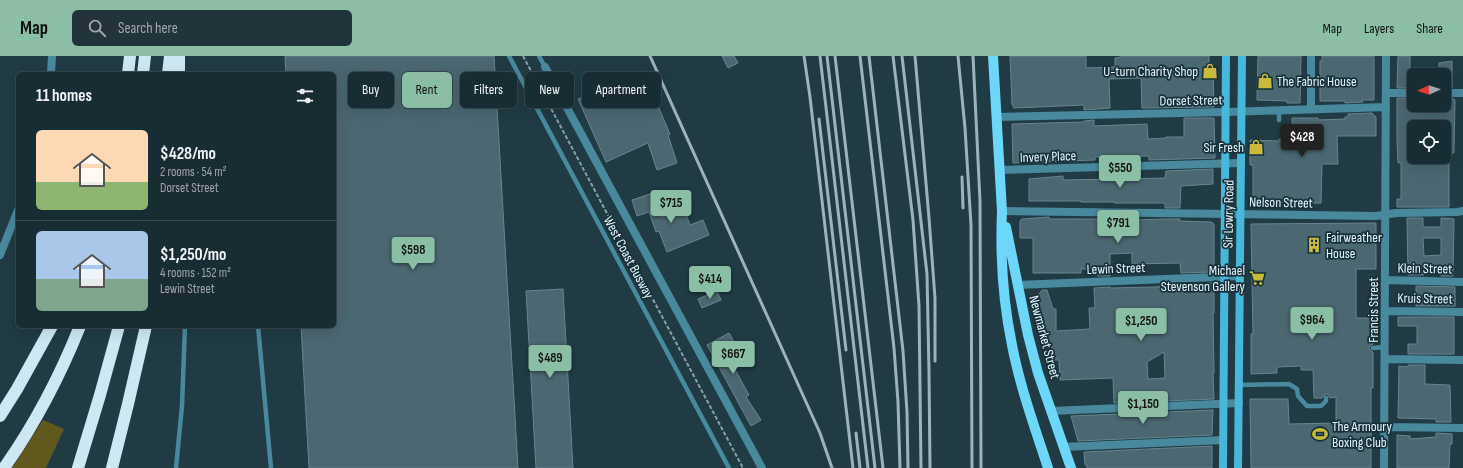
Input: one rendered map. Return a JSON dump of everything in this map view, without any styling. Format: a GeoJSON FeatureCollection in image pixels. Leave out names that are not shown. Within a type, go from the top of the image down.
{"type":"FeatureCollection","features":[{"type":"Feature","properties":{"kind":"highway"},"geometry":{"type":"LineString","coordinates":[[128,72],[130,56]]}},
{"type":"Feature","properties":{"kind":"highway"},"geometry":{"type":"LineString","coordinates":[[143,72],[145,56]]}},
{"type":"Feature","properties":{"kind":"highway"},"geometry":{"type":"LineString","coordinates":[[168,72],[170,56]]}},
{"type":"Feature","properties":{"kind":"highway"},"geometry":{"type":"LineString","coordinates":[[179,56],[179,72]]}},
{"type":"Feature","properties":{"kind":"highway"},"geometry":{"type":"LineString","coordinates":[[0,416],[21,383],[51,328]]}},
{"type":"Feature","properties":{"kind":"highway"},"geometry":{"type":"LineString","coordinates":[[4,468],[20,445],[52,387],[79,328]]}},
{"type":"Feature","properties":{"kind":"highway"},"geometry":{"type":"LineString","coordinates":[[78,468],[118,328]]}},
{"type":"Feature","properties":{"kind":"highway"},"geometry":{"type":"LineString","coordinates":[[112,468],[146,328]]}},
{"type":"Feature","properties":{"kind":"main road","name":"Newmarket Street"},"geometry":{"type":"LineString","coordinates":[[993,56],[1002,211],[1001,234],[1004,294],[1012,346],[1023,390],[1048,468]]}},
{"type":"Feature","properties":{"kind":"main road","name":"Sir Lowry Road"},"geometry":{"type":"LineString","coordinates":[[1223,468],[1226,56]]}},
{"type":"Feature","properties":{"kind":"main road","name":"Sir Lowry Road"},"geometry":{"type":"LineString","coordinates":[[1238,468],[1242,56]]}},
{"type":"Feature","properties":{"kind":"main road","name":"Newmarket Street"},"geometry":{"type":"LineString","coordinates":[[1002,211],[1028,334],[1051,411],[1071,468]]}},
{"type":"Feature","properties":{"kind":"street"},"geometry":{"type":"LineString","coordinates":[[51,72],[52,56]]}},
{"type":"Feature","properties":{"kind":"street"},"geometry":{"type":"LineString","coordinates":[[1311,56],[1311,109]]}},
{"type":"Feature","properties":{"kind":"street","name":"Francis Street"},"geometry":{"type":"LineString","coordinates":[[1384,468],[1386,348],[1386,56]]}},
{"type":"Feature","properties":{"kind":"street"},"geometry":{"type":"LineString","coordinates":[[545,67],[762,468]]}},
{"type":"Feature","properties":{"kind":"street"},"geometry":{"type":"LineString","coordinates":[[1386,93],[1407,93]]}},
{"type":"Feature","properties":{"kind":"street"},"geometry":{"type":"LineString","coordinates":[[1451,93],[1463,93]]}},
{"type":"Feature","properties":{"kind":"street","name":"Dorset Street"},"geometry":{"type":"LineString","coordinates":[[996,117],[1242,112],[1386,107]]}},
{"type":"Feature","properties":{"kind":"street","name":"Invery Place"},"geometry":{"type":"LineString","coordinates":[[999,170],[1242,163]]}},
{"type":"Feature","properties":{"kind":"street","name":"Nelson Street"},"geometry":{"type":"LineString","coordinates":[[1002,211],[1376,216],[1463,211]]}},
{"type":"Feature","properties":{"kind":"street"},"geometry":{"type":"LineString","coordinates":[[0,254],[16,215]]}},
{"type":"Feature","properties":{"kind":"street","name":"Lewin Street"},"geometry":{"type":"LineString","coordinates":[[1017,285],[1240,276]]}},
{"type":"Feature","properties":{"kind":"street","name":"Klein Street"},"geometry":{"type":"LineString","coordinates":[[1386,280],[1463,282]]}},
{"type":"Feature","properties":{"kind":"street","name":"Kruis Street"},"geometry":{"type":"LineString","coordinates":[[1386,311],[1463,312]]}},
{"type":"Feature","properties":{"kind":"street"},"geometry":{"type":"LineString","coordinates":[[1385,359],[1463,360]]}},
{"type":"Feature","properties":{"kind":"street"},"geometry":{"type":"LineString","coordinates":[[1051,411],[1239,403]]}},
{"type":"Feature","properties":{"kind":"street"},"geometry":{"type":"LineString","coordinates":[[1385,427],[1463,428]]}},
{"type":"Feature","properties":{"kind":"street"},"geometry":{"type":"LineString","coordinates":[[1063,446],[1223,440]]}},
{"type":"Feature","properties":{"kind":"lane","name":"West Coast Busway"},"geometry":{"type":"LineString","coordinates":[[509,56],[730,468]]}},
{"type":"Feature","properties":{"kind":"lane"},"geometry":{"type":"LineString","coordinates":[[539,56],[545,67]]}},
{"type":"Feature","properties":{"kind":"lane"},"geometry":{"type":"LineString","coordinates":[[1278,110],[1279,120]]}},
{"type":"Feature","properties":{"kind":"lane"},"geometry":{"type":"LineString","coordinates":[[176,468],[182,406],[185,328]]}},
{"type":"Feature","properties":{"kind":"lane"},"geometry":{"type":"LineString","coordinates":[[258,328],[271,468]]}},
{"type":"Feature","properties":{"kind":"lane"},"geometry":{"type":"LineString","coordinates":[[1373,348],[1386,348]]}},
{"type":"Feature","properties":{"kind":"lane"},"geometry":{"type":"LineString","coordinates":[[1239,385],[1289,384],[1297,389],[1298,396],[1307,406],[1321,406],[1326,401],[1326,398]]}},
{"type":"Feature","properties":{"kind":"path"},"geometry":{"type":"LineString","coordinates":[[523,56],[743,468]]}},
{"type":"Feature","properties":{"kind":"shaded area"},"geometry":{"type":"Polygon","coordinates":[[[43,420],[64,429],[46,468],[12,468],[43,420]]]}},
{"type":"Feature","properties":{"kind":"building"},"geometry":{"type":"Polygon","coordinates":[[[285,56],[494,56],[495,72],[460,72],[460,108],[497,108],[518,468],[309,468],[301,328],[336,328],[336,72],[286,72],[285,56]]]}},
{"type":"Feature","properties":{"kind":"building"},"geometry":{"type":"Polygon","coordinates":[[[722,56],[734,56],[738,63],[728,68],[722,56]]]}},
{"type":"Feature","properties":{"kind":"building"},"geometry":{"type":"Polygon","coordinates":[[[1010,56],[1086,56],[1086,68],[1115,67],[1115,58],[1121,56],[1209,56],[1209,64],[1213,64],[1214,107],[1142,108],[1141,78],[1109,79],[1110,108],[1084,110],[1084,105],[1014,108],[1012,104],[1010,56]]]}},
{"type":"Feature","properties":{"kind":"building"},"geometry":{"type":"Polygon","coordinates":[[[1258,56],[1301,56],[1300,103],[1257,100],[1258,56]]]}},
{"type":"Feature","properties":{"kind":"building"},"geometry":{"type":"Polygon","coordinates":[[[1322,56],[1374,56],[1374,100],[1362,100],[1363,102],[1345,103],[1345,101],[1320,101],[1320,61],[1322,61],[1322,56]]]}},
{"type":"Feature","properties":{"kind":"building"},"geometry":{"type":"Polygon","coordinates":[[[1398,56],[1410,56],[1410,68],[1407,68],[1407,88],[1397,88],[1398,56]]]}},
{"type":"Feature","properties":{"kind":"building"},"geometry":{"type":"Polygon","coordinates":[[[1452,61],[1452,88],[1451,68],[1439,68],[1439,63],[1452,61]]]}},
{"type":"Feature","properties":{"kind":"building"},"geometry":{"type":"Polygon","coordinates":[[[582,97],[582,108],[578,99],[582,97]]]}},
{"type":"Feature","properties":{"kind":"building"},"geometry":{"type":"Polygon","coordinates":[[[1397,98],[1407,98],[1407,112],[1451,112],[1451,98],[1455,100],[1454,153],[1451,153],[1451,120],[1407,120],[1407,164],[1449,164],[1449,207],[1397,207],[1397,199],[1401,199],[1401,163],[1398,163],[1397,98]]]}},
{"type":"Feature","properties":{"kind":"building"},"geometry":{"type":"Polygon","coordinates":[[[582,108],[659,108],[670,134],[668,135],[677,163],[657,170],[648,143],[606,162],[582,108]]]}},
{"type":"Feature","properties":{"kind":"building"},"geometry":{"type":"Polygon","coordinates":[[[1372,113],[1376,117],[1376,136],[1337,136],[1338,164],[1322,164],[1321,203],[1253,203],[1253,165],[1250,165],[1250,140],[1279,141],[1279,139],[1293,139],[1292,118],[1318,118],[1318,120],[1345,119],[1345,117],[1348,117],[1348,114],[1372,113]]]}},
{"type":"Feature","properties":{"kind":"building"},"geometry":{"type":"Polygon","coordinates":[[[1184,118],[1214,118],[1215,158],[1149,160],[1149,156],[1095,157],[1095,160],[1013,163],[1012,124],[1084,122],[1094,120],[1094,126],[1147,124],[1148,139],[1184,137],[1184,118]]]}},
{"type":"Feature","properties":{"kind":"building"},"geometry":{"type":"Polygon","coordinates":[[[1213,169],[1213,184],[1181,186],[1180,208],[1165,208],[1165,203],[1029,201],[1029,179],[1063,176],[1063,180],[1165,178],[1166,171],[1213,169]]]}},
{"type":"Feature","properties":{"kind":"building"},"geometry":{"type":"Polygon","coordinates":[[[653,193],[662,217],[684,209],[690,225],[703,220],[709,235],[667,252],[659,231],[656,232],[649,212],[637,216],[632,200],[653,193]]]}},
{"type":"Feature","properties":{"kind":"building"},"geometry":{"type":"Polygon","coordinates":[[[1049,217],[1049,219],[1108,219],[1108,221],[1180,219],[1179,221],[1211,222],[1214,224],[1214,269],[1211,272],[1181,273],[1180,263],[1132,264],[1132,253],[1110,254],[1110,276],[1098,276],[1097,269],[1081,269],[1081,273],[1033,273],[1033,238],[1020,238],[1020,221],[1022,219],[1049,217]]]}},
{"type":"Feature","properties":{"kind":"building"},"geometry":{"type":"Polygon","coordinates":[[[1407,218],[1423,218],[1423,227],[1441,227],[1441,218],[1454,219],[1453,276],[1441,276],[1441,266],[1424,266],[1424,275],[1408,275],[1407,218]],[[1423,238],[1424,256],[1441,255],[1441,238],[1423,238]]]}},
{"type":"Feature","properties":{"kind":"building"},"geometry":{"type":"Polygon","coordinates":[[[1376,223],[1376,269],[1356,269],[1356,318],[1374,318],[1373,344],[1369,348],[1373,352],[1373,388],[1371,388],[1371,468],[1251,468],[1250,399],[1288,399],[1289,424],[1336,423],[1336,397],[1330,398],[1326,394],[1322,398],[1314,398],[1313,370],[1301,370],[1301,366],[1277,367],[1277,373],[1251,374],[1251,334],[1253,334],[1251,224],[1376,223]]]}},
{"type":"Feature","properties":{"kind":"building"},"geometry":{"type":"Polygon","coordinates":[[[1212,283],[1214,286],[1214,399],[1114,403],[1113,378],[1060,380],[1059,360],[1053,360],[1036,298],[1042,290],[1047,290],[1053,309],[1056,309],[1056,331],[1090,329],[1089,308],[1095,308],[1094,288],[1154,287],[1212,283]],[[1164,352],[1147,362],[1148,379],[1165,378],[1164,352]]]}},
{"type":"Feature","properties":{"kind":"building"},"geometry":{"type":"Polygon","coordinates":[[[1416,286],[1455,287],[1455,306],[1416,306],[1416,286]]]}},
{"type":"Feature","properties":{"kind":"building"},"geometry":{"type":"Polygon","coordinates":[[[563,289],[573,468],[536,468],[526,291],[563,289]]]}},
{"type":"Feature","properties":{"kind":"building"},"geometry":{"type":"Polygon","coordinates":[[[717,291],[721,300],[702,308],[698,299],[717,291]]]}},
{"type":"Feature","properties":{"kind":"building"},"geometry":{"type":"Polygon","coordinates":[[[1398,317],[1454,317],[1454,354],[1408,354],[1408,344],[1417,344],[1417,326],[1398,326],[1398,317]]]}},
{"type":"Feature","properties":{"kind":"building"},"geometry":{"type":"Polygon","coordinates":[[[729,333],[737,347],[726,353],[749,395],[746,397],[761,420],[751,426],[707,345],[729,333]]]}},
{"type":"Feature","properties":{"kind":"building"},"geometry":{"type":"Polygon","coordinates":[[[1408,365],[1425,365],[1425,384],[1450,385],[1451,422],[1436,422],[1436,419],[1398,418],[1399,366],[1408,367],[1408,365]]]}},
{"type":"Feature","properties":{"kind":"building"},"geometry":{"type":"Polygon","coordinates":[[[1213,410],[1212,435],[1078,441],[1071,416],[1213,410]]]}},
{"type":"Feature","properties":{"kind":"building"},"geometry":{"type":"Polygon","coordinates":[[[1436,433],[1452,434],[1449,468],[1397,468],[1397,435],[1410,436],[1410,439],[1436,437],[1436,433]]]}},
{"type":"Feature","properties":{"kind":"building"},"geometry":{"type":"Polygon","coordinates":[[[1212,446],[1212,468],[1087,468],[1087,465],[1085,465],[1084,452],[1212,446]]]}},
{"type":"Feature","properties":{"kind":"railway"},"geometry":{"type":"LineString","coordinates":[[650,56],[820,433],[832,468]]}},
{"type":"Feature","properties":{"kind":"railway"},"geometry":{"type":"LineString","coordinates":[[804,56],[853,468]]}},
{"type":"Feature","properties":{"kind":"railway"},"geometry":{"type":"LineString","coordinates":[[820,56],[868,468]]}},
{"type":"Feature","properties":{"kind":"railway"},"geometry":{"type":"LineString","coordinates":[[827,56],[875,468]]}},
{"type":"Feature","properties":{"kind":"railway"},"geometry":{"type":"LineString","coordinates":[[835,56],[883,468]]}},
{"type":"Feature","properties":{"kind":"railway"},"geometry":{"type":"LineString","coordinates":[[860,56],[894,348],[898,402],[900,468]]}},
{"type":"Feature","properties":{"kind":"railway"},"geometry":{"type":"LineString","coordinates":[[869,56],[903,351],[907,412],[908,468]]}},
{"type":"Feature","properties":{"kind":"railway"},"geometry":{"type":"LineString","coordinates":[[893,56],[913,220],[919,306],[921,468]]}},
{"type":"Feature","properties":{"kind":"railway"},"geometry":{"type":"LineString","coordinates":[[902,56],[927,274],[930,468]]}},
{"type":"Feature","properties":{"kind":"railway"},"geometry":{"type":"LineString","coordinates":[[915,56],[935,298],[935,361]]}},
{"type":"Feature","properties":{"kind":"railway"},"geometry":{"type":"LineString","coordinates":[[958,56],[965,128],[971,225],[972,468]]}},
{"type":"Feature","properties":{"kind":"railway"},"geometry":{"type":"LineString","coordinates":[[973,56],[980,201],[981,468]]}},
{"type":"Feature","properties":{"kind":"railway"},"geometry":{"type":"LineString","coordinates":[[819,119],[846,350]]}},
{"type":"Feature","properties":{"kind":"railway"},"geometry":{"type":"LineString","coordinates":[[962,177],[963,208]]}},
{"type":"Feature","properties":{"kind":"railway"},"geometry":{"type":"LineString","coordinates":[[856,433],[860,468]]}},
{"type":"Feature","properties":{"kind":"place","name":"U-turn Charity Shop"},"geometry":{"type":"Point","coordinates":[1210,71]}},
{"type":"Feature","properties":{"kind":"place","name":"The Fabric House"},"geometry":{"type":"Point","coordinates":[1265,81]}},
{"type":"Feature","properties":{"kind":"place","name":"Sir Fresh"},"geometry":{"type":"Point","coordinates":[1256,147]}},
{"type":"Feature","properties":{"kind":"place","name":"Fairweather House"},"geometry":{"type":"Point","coordinates":[1314,245]}},
{"type":"Feature","properties":{"kind":"place","name":"Michael Stevenson Gallery"},"geometry":{"type":"Point","coordinates":[1257,278]}},
{"type":"Feature","properties":{"kind":"place","name":"The Armoury Boxing Club"},"geometry":{"type":"Point","coordinates":[1320,434]}}]}
